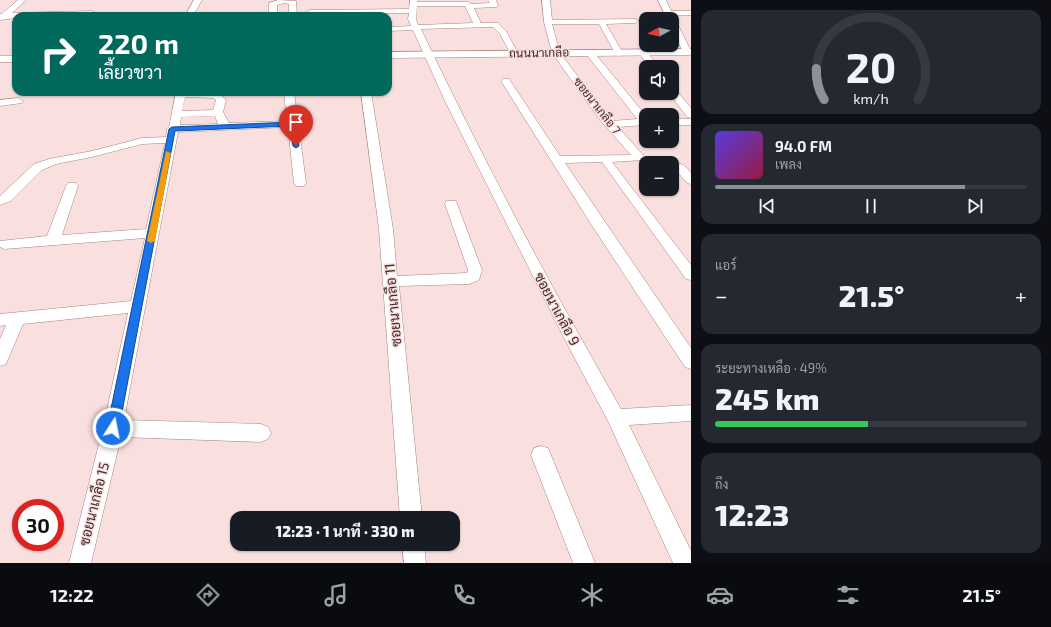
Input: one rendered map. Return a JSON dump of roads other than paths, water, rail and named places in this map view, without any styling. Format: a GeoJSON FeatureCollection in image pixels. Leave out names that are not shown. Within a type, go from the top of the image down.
{"type":"FeatureCollection","features":[{"type":"Feature","properties":{"kind":"main road","name":"ถนนนาเกลือ"},"geometry":{"type":"LineString","coordinates":[[392,55],[689,52]]}},
{"type":"Feature","properties":{"kind":"main road"},"geometry":{"type":"LineString","coordinates":[[0,59],[12,58]]}},
{"type":"Feature","properties":{"kind":"street"},"geometry":{"type":"LineString","coordinates":[[1,17],[22,0]]}},
{"type":"Feature","properties":{"kind":"street"},"geometry":{"type":"LineString","coordinates":[[191,12],[198,0]]}},
{"type":"Feature","properties":{"kind":"street"},"geometry":{"type":"LineString","coordinates":[[333,12],[413,5],[437,10],[468,4],[469,6],[490,6],[494,5],[492,0]]}},
{"type":"Feature","properties":{"kind":"street"},"geometry":{"type":"LineString","coordinates":[[546,0],[548,22],[556,53]]}},
{"type":"Feature","properties":{"kind":"street"},"geometry":{"type":"LineString","coordinates":[[662,0],[667,12]]}},
{"type":"Feature","properties":{"kind":"street"},"geometry":{"type":"LineString","coordinates":[[273,12],[273,3],[285,1],[292,3],[293,12]]}},
{"type":"Feature","properties":{"kind":"street","name":"ซอยนาเกลือ 9"},"geometry":{"type":"LineString","coordinates":[[413,5],[412,19],[415,28],[450,101],[527,252],[616,418],[685,563]]}},
{"type":"Feature","properties":{"kind":"street"},"geometry":{"type":"LineString","coordinates":[[469,6],[478,25]]}},
{"type":"Feature","properties":{"kind":"street"},"geometry":{"type":"LineString","coordinates":[[437,10],[445,27]]}},
{"type":"Feature","properties":{"kind":"street"},"geometry":{"type":"LineString","coordinates":[[679,16],[691,13]]}},
{"type":"Feature","properties":{"kind":"street"},"geometry":{"type":"LineString","coordinates":[[1,17],[12,17]]}},
{"type":"Feature","properties":{"kind":"street"},"geometry":{"type":"LineString","coordinates":[[601,21],[619,53]]}},
{"type":"Feature","properties":{"kind":"street"},"geometry":{"type":"LineString","coordinates":[[548,22],[635,21]]}},
{"type":"Feature","properties":{"kind":"street"},"geometry":{"type":"LineString","coordinates":[[392,29],[495,25],[503,33],[514,53]]}},
{"type":"Feature","properties":{"kind":"street"},"geometry":{"type":"LineString","coordinates":[[679,34],[689,52]]}},
{"type":"Feature","properties":{"kind":"street","name":"ซอยนาเกลือ 7"},"geometry":{"type":"LineString","coordinates":[[556,53],[610,124],[640,158],[557,160]]}},
{"type":"Feature","properties":{"kind":"street"},"geometry":{"type":"LineString","coordinates":[[590,53],[639,114]]}},
{"type":"Feature","properties":{"kind":"street"},"geometry":{"type":"LineString","coordinates":[[643,53],[648,60]]}},
{"type":"Feature","properties":{"kind":"street"},"geometry":{"type":"LineString","coordinates":[[506,81],[691,362]]}},
{"type":"Feature","properties":{"kind":"street","name":"ซอยนาเกลือ 15"},"geometry":{"type":"LineString","coordinates":[[80,563],[113,428],[179,96]]}},
{"type":"Feature","properties":{"kind":"street"},"geometry":{"type":"LineString","coordinates":[[218,96],[221,100],[218,113],[225,127]]}},
{"type":"Feature","properties":{"kind":"street"},"geometry":{"type":"LineString","coordinates":[[290,96],[300,183]]}},
{"type":"Feature","properties":{"kind":"street","name":"ซอยนาเกลือ 11"},"geometry":{"type":"LineString","coordinates":[[367,96],[386,229],[410,511]]}},
{"type":"Feature","properties":{"kind":"street"},"geometry":{"type":"LineString","coordinates":[[679,100],[691,115]]}},
{"type":"Feature","properties":{"kind":"street"},"geometry":{"type":"LineString","coordinates":[[0,103],[18,101]]}},
{"type":"Feature","properties":{"kind":"street"},"geometry":{"type":"LineString","coordinates":[[0,201],[7,198],[38,167],[53,161],[92,154],[142,141],[173,128],[218,113]]}},
{"type":"Feature","properties":{"kind":"street"},"geometry":{"type":"LineString","coordinates":[[610,124],[639,122]]}},
{"type":"Feature","properties":{"kind":"street"},"geometry":{"type":"LineString","coordinates":[[679,122],[691,122]]}},
{"type":"Feature","properties":{"kind":"street"},"geometry":{"type":"LineString","coordinates":[[173,128],[293,124]]}},
{"type":"Feature","properties":{"kind":"street"},"geometry":{"type":"LineString","coordinates":[[607,163],[691,275]]}},
{"type":"Feature","properties":{"kind":"street"},"geometry":{"type":"LineString","coordinates":[[680,168],[691,180]]}},
{"type":"Feature","properties":{"kind":"street"},"geometry":{"type":"LineString","coordinates":[[53,240],[72,186]]}},
{"type":"Feature","properties":{"kind":"street"},"geometry":{"type":"LineString","coordinates":[[391,281],[469,279],[474,276],[475,270],[451,204]]}},
{"type":"Feature","properties":{"kind":"street"},"geometry":{"type":"LineString","coordinates":[[4,244],[153,233]]}},
{"type":"Feature","properties":{"kind":"street"},"geometry":{"type":"LineString","coordinates":[[0,320],[137,306]]}},
{"type":"Feature","properties":{"kind":"street"},"geometry":{"type":"LineString","coordinates":[[0,359],[17,319]]}},
{"type":"Feature","properties":{"kind":"street"},"geometry":{"type":"LineString","coordinates":[[616,418],[691,413]]}},
{"type":"Feature","properties":{"kind":"street"},"geometry":{"type":"LineString","coordinates":[[113,428],[261,433]]}},
{"type":"Feature","properties":{"kind":"street"},"geometry":{"type":"LineString","coordinates":[[541,455],[584,563]]}},
{"type":"Feature","properties":{"kind":"street"},"geometry":{"type":"LineString","coordinates":[[414,551],[415,563]]}}]}
